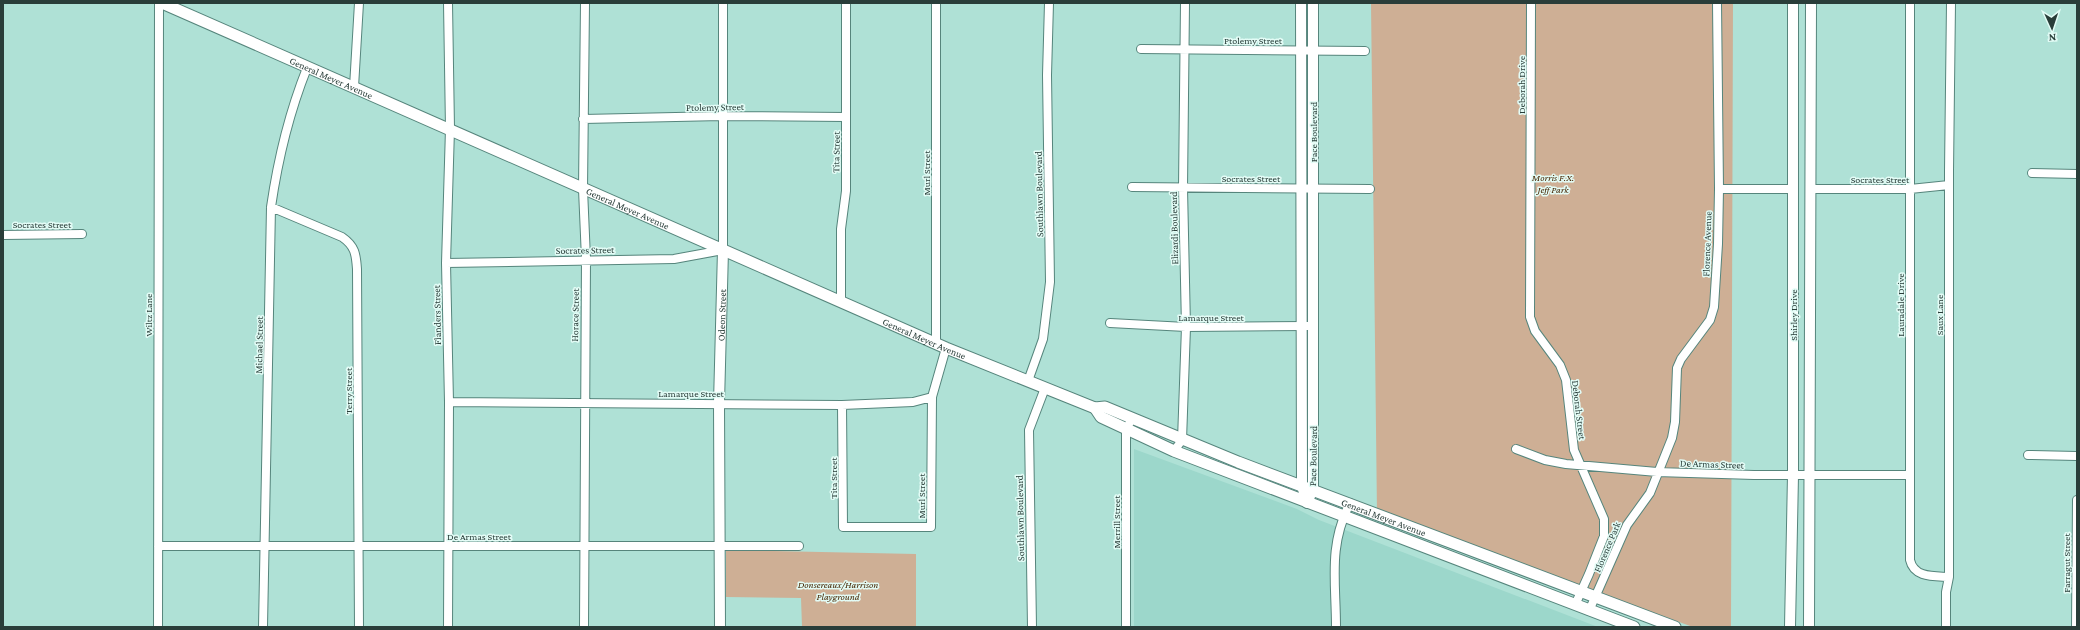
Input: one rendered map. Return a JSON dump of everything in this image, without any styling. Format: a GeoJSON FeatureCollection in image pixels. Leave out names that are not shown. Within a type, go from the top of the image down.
{"type":"FeatureCollection","features":[{"type":"Feature","properties":{"kind":"main road","name":"General Meyer Avenue"},"geometry":{"type":"LineString","coordinates":[[162,3],[941,346],[1095,408],[1106,407],[1182,440],[1675,627]]}},
{"type":"Feature","properties":{"kind":"main road","name":"General Meyer Avenue"},"geometry":{"type":"LineString","coordinates":[[1095,408],[1101,417],[1126,430],[1174,451],[1343,517],[1634,627]]}},
{"type":"Feature","properties":{"kind":"street","name":"Wiltz Lane"},"geometry":{"type":"LineString","coordinates":[[158,627],[159,3]]}},
{"type":"Feature","properties":{"kind":"street"},"geometry":{"type":"LineString","coordinates":[[354,87],[359,3]]}},
{"type":"Feature","properties":{"kind":"street","name":"Flanders Street"},"geometry":{"type":"LineString","coordinates":[[448,3],[450,129],[446,263],[449,402],[448,627]]}},
{"type":"Feature","properties":{"kind":"street","name":"Horace Street"},"geometry":{"type":"LineString","coordinates":[[584,627],[584,402],[586,259],[583,189],[583,119],[585,3]]}},
{"type":"Feature","properties":{"kind":"street","name":"Odeon Street"},"geometry":{"type":"LineString","coordinates":[[720,627],[719,403],[723,250],[723,3]]}},
{"type":"Feature","properties":{"kind":"street","name":"Tita Street"},"geometry":{"type":"LineString","coordinates":[[841,302],[841,229],[846,191],[846,3]]}},
{"type":"Feature","properties":{"kind":"street","name":"Murl Street"},"geometry":{"type":"LineString","coordinates":[[843,527],[931,526],[932,397],[941,346],[936,3]]}},
{"type":"Feature","properties":{"kind":"street","name":"Southlawn Boulevard"},"geometry":{"type":"LineString","coordinates":[[1028,381],[1042,344],[1050,282],[1047,75],[1049,3]]}},
{"type":"Feature","properties":{"kind":"street","name":"Elizardi Boulevard"},"geometry":{"type":"LineString","coordinates":[[1182,440],[1186,327],[1184,188],[1185,3]]}},
{"type":"Feature","properties":{"kind":"street","name":"Pace Boulevard"},"geometry":{"type":"LineString","coordinates":[[1301,3],[1302,485],[1307,503]]}},
{"type":"Feature","properties":{"kind":"street","name":"Pace Boulevard"},"geometry":{"type":"LineString","coordinates":[[1307,503],[1313,489],[1313,3]]}},
{"type":"Feature","properties":{"kind":"street","name":"Deborah Drive"},"geometry":{"type":"LineString","coordinates":[[1530,167],[1532,3]]}},
{"type":"Feature","properties":{"kind":"street","name":"Florence Avenue"},"geometry":{"type":"LineString","coordinates":[[1657,472],[1672,438],[1674,427],[1677,368],[1681,359],[1710,320],[1714,306],[1718,244],[1719,189],[1717,3]]}},
{"type":"Feature","properties":{"kind":"street","name":"Shirley Drive"},"geometry":{"type":"LineString","coordinates":[[1790,627],[1793,475],[1793,3]]}},
{"type":"Feature","properties":{"kind":"street","name":"Shirley Drive"},"geometry":{"type":"LineString","coordinates":[[1809,627],[1811,3]]}},
{"type":"Feature","properties":{"kind":"street","name":"Lauradale Drive"},"geometry":{"type":"LineString","coordinates":[[1910,3],[1910,560],[1912,568],[1926,575],[1949,577]]}},
{"type":"Feature","properties":{"kind":"street","name":"Saux Lane"},"geometry":{"type":"LineString","coordinates":[[1946,627],[1946,592],[1949,577],[1949,185],[1951,3]]}},
{"type":"Feature","properties":{"kind":"street","name":"Ptolemy Street"},"geometry":{"type":"LineString","coordinates":[[1141,49],[1365,51]]}},
{"type":"Feature","properties":{"kind":"street","name":"Michael Street"},"geometry":{"type":"LineString","coordinates":[[263,627],[271,207],[283,140],[293,104],[307,68]]}},
{"type":"Feature","properties":{"kind":"street","name":"Ptolemy Street"},"geometry":{"type":"LineString","coordinates":[[583,119],[722,116],[846,117]]}},
{"type":"Feature","properties":{"kind":"street","name":"Deborah Street"},"geometry":{"type":"LineString","coordinates":[[1530,167],[1530,317],[1535,331],[1560,365],[1566,380],[1571,436],[1574,450],[1604,519],[1604,536],[1575,605]]}},
{"type":"Feature","properties":{"kind":"street"},"geometry":{"type":"LineString","coordinates":[[2032,173],[2077,174]]}},
{"type":"Feature","properties":{"kind":"street","name":"Socrates Street"},"geometry":{"type":"LineString","coordinates":[[1811,189],[1910,189],[1949,185]]}},
{"type":"Feature","properties":{"kind":"street","name":"Socrates Street"},"geometry":{"type":"LineString","coordinates":[[1132,187],[1370,189]]}},
{"type":"Feature","properties":{"kind":"street"},"geometry":{"type":"LineString","coordinates":[[1719,189],[1811,189]]}},
{"type":"Feature","properties":{"kind":"street","name":"Terry Street"},"geometry":{"type":"LineString","coordinates":[[271,207],[342,237],[354,248],[357,269],[359,627]]}},
{"type":"Feature","properties":{"kind":"street","name":"Socrates Street"},"geometry":{"type":"LineString","coordinates":[[3,235],[82,234]]}},
{"type":"Feature","properties":{"kind":"street","name":"Socrates Street"},"geometry":{"type":"LineString","coordinates":[[446,263],[586,259],[674,259],[723,250]]}},
{"type":"Feature","properties":{"kind":"street","name":"Lamarque Street"},"geometry":{"type":"LineString","coordinates":[[1110,323],[1186,327],[1313,326]]}},
{"type":"Feature","properties":{"kind":"street","name":"Southlawn Boulevard"},"geometry":{"type":"LineString","coordinates":[[1032,627],[1029,430],[1045,388]]}},
{"type":"Feature","properties":{"kind":"street","name":"Lamarque Street"},"geometry":{"type":"LineString","coordinates":[[449,402],[842,405],[913,402],[932,397]]}},
{"type":"Feature","properties":{"kind":"street","name":"Tita Street"},"geometry":{"type":"LineString","coordinates":[[842,405],[843,527]]}},
{"type":"Feature","properties":{"kind":"street","name":"Merrill Street"},"geometry":{"type":"LineString","coordinates":[[1126,627],[1126,430],[1132,418]]}},
{"type":"Feature","properties":{"kind":"street"},"geometry":{"type":"LineString","coordinates":[[1174,451],[1182,440]]}},
{"type":"Feature","properties":{"kind":"street","name":"De Armas Street"},"geometry":{"type":"LineString","coordinates":[[1516,449],[1545,460],[1582,466],[1657,472],[1793,475],[1909,475]]}},
{"type":"Feature","properties":{"kind":"street"},"geometry":{"type":"LineString","coordinates":[[2028,455],[2077,456]]}},
{"type":"Feature","properties":{"kind":"street","name":"Florence Park"},"geometry":{"type":"LineString","coordinates":[[1589,611],[1626,525],[1650,493],[1657,472]]}},
{"type":"Feature","properties":{"kind":"street","name":"Farragut Street"},"geometry":{"type":"LineString","coordinates":[[2076,627],[2077,500]]}},
{"type":"Feature","properties":{"kind":"street"},"geometry":{"type":"LineString","coordinates":[[1336,627],[1335,545],[1343,517],[1350,503]]}},
{"type":"Feature","properties":{"kind":"street","name":"De Armas Street"},"geometry":{"type":"LineString","coordinates":[[158,546],[799,546]]}},
{"type":"Feature","properties":{"kind":"shaded area"},"geometry":{"type":"Polygon","coordinates":[[[1134,449],[1297,509],[1319,520],[1598,627],[1134,627],[1134,449]]]}},
{"type":"Feature","properties":{"kind":"green space","name":"Morris F.X. Jeff Park"},"geometry":{"type":"Polygon","coordinates":[[[1371,3],[1733,3],[1731,627],[1693,627],[1377,513],[1371,3]]]}},
{"type":"Feature","properties":{"kind":"green space","name":"Donsereaux/Harrison Playground"},"geometry":{"type":"Polygon","coordinates":[[[726,550],[916,554],[916,627],[802,627],[801,598],[726,597],[726,550]]]}}]}
